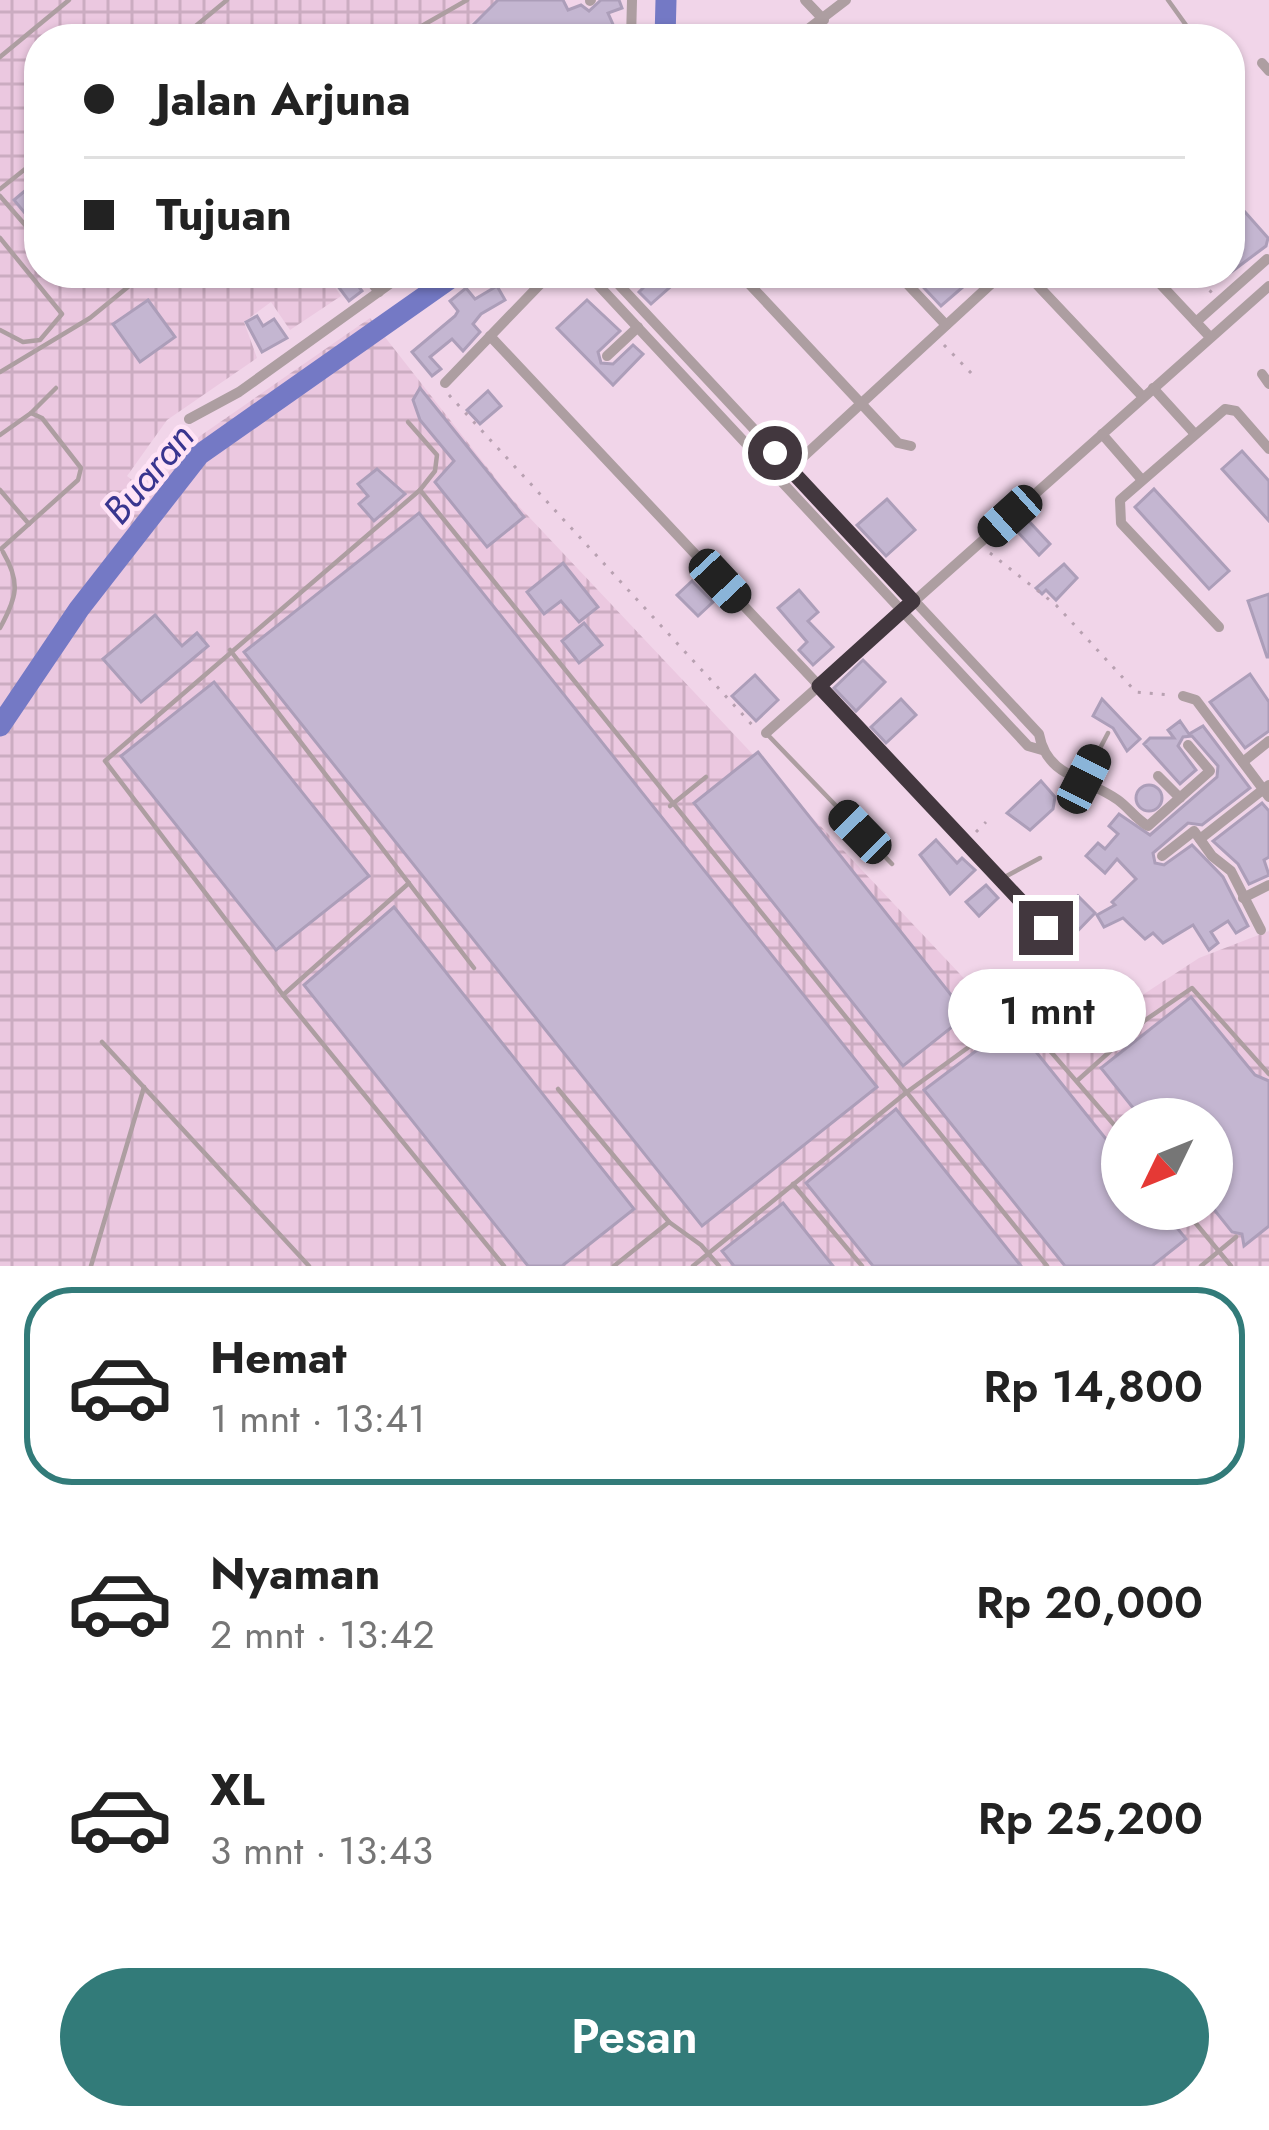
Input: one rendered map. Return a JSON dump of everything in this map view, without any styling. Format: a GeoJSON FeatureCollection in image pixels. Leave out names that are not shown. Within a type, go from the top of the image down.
{"type":"FeatureCollection","features":[{"type":"Feature","properties":{"kind":"street"},"geometry":{"type":"LineString","coordinates":[[820,24],[846,0]]}},
{"type":"Feature","properties":{"kind":"street"},"geometry":{"type":"LineString","coordinates":[[766,733],[1269,286]]}},
{"type":"Feature","properties":{"kind":"street"},"geometry":{"type":"LineString","coordinates":[[376,288],[379,292]]}},
{"type":"Feature","properties":{"kind":"street"},"geometry":{"type":"LineString","coordinates":[[190,419],[239,392],[385,288]]}},
{"type":"Feature","properties":{"kind":"street"},"geometry":{"type":"LineString","coordinates":[[446,383],[536,288]]}},
{"type":"Feature","properties":{"kind":"street"},"geometry":{"type":"LineString","coordinates":[[601,288],[1028,746],[1042,750]]}},
{"type":"Feature","properties":{"kind":"street"},"geometry":{"type":"LineString","coordinates":[[622,288],[1040,734],[1042,750],[1059,772],[1084,779],[1148,826],[1210,771],[1188,745]]}},
{"type":"Feature","properties":{"kind":"street"},"geometry":{"type":"LineString","coordinates":[[753,288],[898,443],[911,446]]}},
{"type":"Feature","properties":{"kind":"street"},"geometry":{"type":"LineString","coordinates":[[911,288],[946,325]]}},
{"type":"Feature","properties":{"kind":"street"},"geometry":{"type":"LineString","coordinates":[[790,469],[987,288]]}},
{"type":"Feature","properties":{"kind":"street"},"geometry":{"type":"LineString","coordinates":[[1041,288],[1194,433]]}},
{"type":"Feature","properties":{"kind":"street"},"geometry":{"type":"LineString","coordinates":[[1164,288],[1210,337]]}},
{"type":"Feature","properties":{"kind":"street"},"geometry":{"type":"LineString","coordinates":[[1196,322],[1234,288]]}},
{"type":"Feature","properties":{"kind":"street"},"geometry":{"type":"LineString","coordinates":[[607,356],[638,327]]}},
{"type":"Feature","properties":{"kind":"street"},"geometry":{"type":"LineString","coordinates":[[490,336],[1046,928]]}},
{"type":"Feature","properties":{"kind":"street"},"geometry":{"type":"LineString","coordinates":[[678,370],[689,360]]}},
{"type":"Feature","properties":{"kind":"street"},"geometry":{"type":"LineString","coordinates":[[715,410],[726,400]]}},
{"type":"Feature","properties":{"kind":"street"},"geometry":{"type":"LineString","coordinates":[[1219,627],[1121,523],[1120,500],[1225,409],[1236,411],[1269,448]]}},
{"type":"Feature","properties":{"kind":"street"},"geometry":{"type":"LineString","coordinates":[[1102,434],[1142,480]]}},
{"type":"Feature","properties":{"kind":"street"},"geometry":{"type":"LineString","coordinates":[[764,463],[775,453]]}},
{"type":"Feature","properties":{"kind":"street"},"geometry":{"type":"LineString","coordinates":[[829,532],[840,523]]}},
{"type":"Feature","properties":{"kind":"street"},"geometry":{"type":"LineString","coordinates":[[948,662],[960,650]]}},
{"type":"Feature","properties":{"kind":"street"},"geometry":{"type":"LineString","coordinates":[[1183,697],[1196,700],[1267,790],[1200,839]]}},
{"type":"Feature","properties":{"kind":"street"},"geometry":{"type":"LineString","coordinates":[[1243,762],[1269,741]]}},
{"type":"Feature","properties":{"kind":"street"},"geometry":{"type":"LineString","coordinates":[[1158,776],[1180,798]]}},
{"type":"Feature","properties":{"kind":"street"},"geometry":{"type":"LineString","coordinates":[[1162,856],[1191,830],[1231,871],[1261,929]]}},
{"type":"Feature","properties":{"kind":"street"},"geometry":{"type":"LineString","coordinates":[[1243,898],[1269,885]]}},
{"type":"Feature","properties":{"kind":"lane"},"geometry":{"type":"LineString","coordinates":[[198,24],[227,0]]}},
{"type":"Feature","properties":{"kind":"lane"},"geometry":{"type":"LineString","coordinates":[[425,24],[467,0]]}},
{"type":"Feature","properties":{"kind":"lane"},"geometry":{"type":"LineString","coordinates":[[39,24],[67,1]]}},
{"type":"Feature","properties":{"kind":"lane"},"geometry":{"type":"LineString","coordinates":[[0,57],[24,37]]}},
{"type":"Feature","properties":{"kind":"lane"},"geometry":{"type":"LineString","coordinates":[[24,171],[0,192],[24,222]]}},
{"type":"Feature","properties":{"kind":"lane"},"geometry":{"type":"LineString","coordinates":[[0,238],[24,267]]}},
{"type":"Feature","properties":{"kind":"lane"},"geometry":{"type":"LineString","coordinates":[[0,330],[22,342],[40,340],[62,314],[41,288]]}},
{"type":"Feature","properties":{"kind":"lane"},"geometry":{"type":"LineString","coordinates":[[0,372],[90,318],[127,288]]}},
{"type":"Feature","properties":{"kind":"lane"},"geometry":{"type":"LineString","coordinates":[[0,435],[56,388]]}},
{"type":"Feature","properties":{"kind":"lane"},"geometry":{"type":"LineString","coordinates":[[0,628],[16,599],[18,582],[1,549],[78,480],[81,468],[42,418],[31,413]]}},
{"type":"Feature","properties":{"kind":"lane"},"geometry":{"type":"LineString","coordinates":[[408,422],[437,455],[438,464],[420,490],[105,761],[283,994],[505,1266]]}},
{"type":"Feature","properties":{"kind":"lane"},"geometry":{"type":"LineString","coordinates":[[0,490],[29,524]]}},
{"type":"Feature","properties":{"kind":"lane"},"geometry":{"type":"LineString","coordinates":[[420,490],[670,806],[1047,1266]]}},
{"type":"Feature","properties":{"kind":"lane"},"geometry":{"type":"LineString","coordinates":[[230,650],[474,968]]}},
{"type":"Feature","properties":{"kind":"lane"},"geometry":{"type":"LineString","coordinates":[[766,733],[892,864]]}},
{"type":"Feature","properties":{"kind":"lane"},"geometry":{"type":"LineString","coordinates":[[1084,779],[1108,733]]}},
{"type":"Feature","properties":{"kind":"lane"},"geometry":{"type":"LineString","coordinates":[[670,806],[706,777]]}},
{"type":"Feature","properties":{"kind":"lane"},"geometry":{"type":"LineString","coordinates":[[1001,879],[1040,858]]}},
{"type":"Feature","properties":{"kind":"lane"},"geometry":{"type":"LineString","coordinates":[[283,994],[410,882]]}},
{"type":"Feature","properties":{"kind":"lane"},"geometry":{"type":"LineString","coordinates":[[1078,1080],[1144,1021],[1192,988],[1269,1074]]}},
{"type":"Feature","properties":{"kind":"lane"},"geometry":{"type":"LineString","coordinates":[[693,1266],[907,1092],[998,1023],[1018,1015],[1101,1108]]}},
{"type":"Feature","properties":{"kind":"lane"},"geometry":{"type":"LineString","coordinates":[[102,1042],[310,1266]]}},
{"type":"Feature","properties":{"kind":"lane"},"geometry":{"type":"LineString","coordinates":[[91,1266],[144,1087]]}},
{"type":"Feature","properties":{"kind":"lane"},"geometry":{"type":"LineString","coordinates":[[558,1089],[669,1222],[718,1266]]}},
{"type":"Feature","properties":{"kind":"lane"},"geometry":{"type":"LineString","coordinates":[[794,1184],[862,1266]]}},
{"type":"Feature","properties":{"kind":"lane"},"geometry":{"type":"LineString","coordinates":[[614,1266],[669,1222]]}},
{"type":"Feature","properties":{"kind":"lane"},"geometry":{"type":"LineString","coordinates":[[1201,1230],[1231,1266]]}},
{"type":"Feature","properties":{"kind":"lane"},"geometry":{"type":"LineString","coordinates":[[1201,1266],[1235,1237]]}},
{"type":"Feature","properties":{"kind":"path"},"geometry":{"type":"LineString","coordinates":[[1207,288],[1219,301]]}},
{"type":"Feature","properties":{"kind":"path"},"geometry":{"type":"LineString","coordinates":[[933,337],[972,374]]}},
{"type":"Feature","properties":{"kind":"path"},"geometry":{"type":"LineString","coordinates":[[446,383],[444,389],[507,458],[760,734],[766,733]]}},
{"type":"Feature","properties":{"kind":"path"},"geometry":{"type":"LineString","coordinates":[[980,543],[1056,605],[1136,692],[1183,697]]}},
{"type":"Feature","properties":{"kind":"path"},"geometry":{"type":"LineString","coordinates":[[966,841],[986,822]]}},
{"type":"Feature","properties":{"kind":"shaded area"},"geometry":{"type":"Polygon","coordinates":[[[0,0],[504,0],[470,24],[24,24],[24,288],[335,288],[341,296],[290,330],[271,302],[244,322],[257,358],[167,420],[127,476],[149,494],[200,436],[370,318],[512,499],[975,990],[1101,1022],[1199,958],[1269,931],[1269,1266],[0,1266],[0,0]]]}},
{"type":"Feature","properties":{"kind":"building"},"geometry":{"type":"Polygon","coordinates":[[[498,0],[563,0],[568,10],[581,5],[589,11],[601,0],[619,0],[622,8],[608,13],[613,24],[474,24],[498,0]]]}},
{"type":"Feature","properties":{"kind":"building"},"geometry":{"type":"Polygon","coordinates":[[[24,192],[24,212],[14,200],[24,192]]]}},
{"type":"Feature","properties":{"kind":"building"},"geometry":{"type":"Polygon","coordinates":[[[1245,212],[1268,238],[1266,246],[1245,262],[1245,212]]]}},
{"type":"Feature","properties":{"kind":"building"},"geometry":{"type":"Polygon","coordinates":[[[339,288],[360,288],[362,291],[349,301],[339,288]]]}},
{"type":"Feature","properties":{"kind":"building"},"geometry":{"type":"Polygon","coordinates":[[[466,288],[475,299],[498,288],[505,300],[481,314],[473,324],[480,332],[463,351],[452,339],[430,357],[441,369],[432,376],[412,352],[455,316],[458,311],[450,301],[466,288]]]}},
{"type":"Feature","properties":{"kind":"building"},"geometry":{"type":"Polygon","coordinates":[[[643,288],[669,288],[651,304],[639,292],[643,288]]]}},
{"type":"Feature","properties":{"kind":"building"},"geometry":{"type":"Polygon","coordinates":[[[924,288],[962,288],[941,306],[924,288]]]}},
{"type":"Feature","properties":{"kind":"building"},"geometry":{"type":"Polygon","coordinates":[[[148,300],[175,337],[140,362],[113,324],[148,300]]]}},
{"type":"Feature","properties":{"kind":"building"},"geometry":{"type":"Polygon","coordinates":[[[587,300],[620,331],[598,352],[601,363],[613,364],[633,345],[643,354],[613,385],[557,328],[587,300]]]}},
{"type":"Feature","properties":{"kind":"building"},"geometry":{"type":"Polygon","coordinates":[[[257,316],[263,326],[274,319],[287,338],[262,352],[246,322],[257,316]]]}},
{"type":"Feature","properties":{"kind":"building"},"geometry":{"type":"Polygon","coordinates":[[[420,388],[524,517],[487,547],[435,482],[454,461],[420,420],[413,400],[420,388]]]}},
{"type":"Feature","properties":{"kind":"building"},"geometry":{"type":"Polygon","coordinates":[[[488,391],[501,406],[480,424],[467,410],[488,391]]]}},
{"type":"Feature","properties":{"kind":"building"},"geometry":{"type":"Polygon","coordinates":[[[1242,451],[1269,481],[1269,521],[1222,469],[1242,451]]]}},
{"type":"Feature","properties":{"kind":"building"},"geometry":{"type":"Polygon","coordinates":[[[377,469],[405,494],[374,521],[359,504],[368,496],[358,484],[377,469]]]}},
{"type":"Feature","properties":{"kind":"building"},"geometry":{"type":"Polygon","coordinates":[[[1154,489],[1229,571],[1209,589],[1135,507],[1154,489]]]}},
{"type":"Feature","properties":{"kind":"building"},"geometry":{"type":"Polygon","coordinates":[[[887,499],[915,530],[886,556],[857,525],[887,499]]]}},
{"type":"Feature","properties":{"kind":"building"},"geometry":{"type":"Polygon","coordinates":[[[419,513],[877,1087],[702,1226],[244,652],[419,513]]]}},
{"type":"Feature","properties":{"kind":"building"},"geometry":{"type":"Polygon","coordinates":[[[1025,517],[1050,544],[1039,555],[1014,528],[1025,517]]]}},
{"type":"Feature","properties":{"kind":"building"},"geometry":{"type":"Polygon","coordinates":[[[563,563],[598,607],[579,622],[561,601],[544,614],[527,592],[563,563]]]}},
{"type":"Feature","properties":{"kind":"building"},"geometry":{"type":"Polygon","coordinates":[[[1064,564],[1077,578],[1056,600],[1046,590],[1042,594],[1036,588],[1064,564]]]}},
{"type":"Feature","properties":{"kind":"building"},"geometry":{"type":"Polygon","coordinates":[[[692,581],[713,602],[698,616],[677,595],[692,581]]]}},
{"type":"Feature","properties":{"kind":"building"},"geometry":{"type":"Polygon","coordinates":[[[799,590],[818,612],[808,621],[833,647],[813,665],[799,650],[807,642],[778,608],[799,590]]]}},
{"type":"Feature","properties":{"kind":"building"},"geometry":{"type":"Polygon","coordinates":[[[1269,594],[1269,657],[1267,657],[1248,601],[1269,594]]]}},
{"type":"Feature","properties":{"kind":"building"},"geometry":{"type":"Polygon","coordinates":[[[155,615],[182,646],[197,633],[208,646],[141,702],[103,659],[155,615]]]}},
{"type":"Feature","properties":{"kind":"building"},"geometry":{"type":"Polygon","coordinates":[[[584,623],[602,645],[579,663],[562,641],[584,623]]]}},
{"type":"Feature","properties":{"kind":"building"},"geometry":{"type":"Polygon","coordinates":[[[863,660],[885,682],[856,711],[834,688],[863,660]]]}},
{"type":"Feature","properties":{"kind":"building"},"geometry":{"type":"Polygon","coordinates":[[[1250,674],[1269,702],[1269,731],[1245,748],[1210,702],[1250,674]]]}},
{"type":"Feature","properties":{"kind":"building"},"geometry":{"type":"Polygon","coordinates":[[[755,675],[778,700],[756,721],[732,696],[755,675]]]}},
{"type":"Feature","properties":{"kind":"building"},"geometry":{"type":"Polygon","coordinates":[[[214,682],[369,876],[276,950],[121,756],[214,682]]]}},
{"type":"Feature","properties":{"kind":"building"},"geometry":{"type":"Polygon","coordinates":[[[901,699],[916,715],[886,743],[871,727],[901,699]]]}},
{"type":"Feature","properties":{"kind":"building"},"geometry":{"type":"Polygon","coordinates":[[[1102,699],[1140,739],[1127,751],[1113,728],[1093,716],[1102,699]]]}},
{"type":"Feature","properties":{"kind":"building"},"geometry":{"type":"Polygon","coordinates":[[[1180,721],[1189,734],[1203,726],[1250,788],[1202,825],[1188,823],[1153,853],[1155,863],[1164,865],[1192,845],[1223,877],[1248,926],[1236,933],[1228,921],[1211,932],[1218,943],[1209,950],[1193,925],[1163,943],[1153,933],[1145,939],[1123,918],[1104,927],[1097,915],[1115,905],[1112,902],[1136,879],[1117,859],[1105,873],[1086,856],[1098,843],[1105,849],[1118,834],[1109,826],[1119,814],[1150,835],[1217,777],[1218,766],[1192,736],[1183,737],[1178,746],[1196,770],[1180,784],[1144,744],[1150,738],[1174,738],[1168,730],[1180,721]]]}},
{"type":"Feature","properties":{"kind":"building"},"geometry":{"type":"Polygon","coordinates":[[[758,752],[967,1015],[903,1066],[694,803],[758,752]]]}},
{"type":"Feature","properties":{"kind":"building"},"geometry":{"type":"Polygon","coordinates":[[[1041,781],[1055,797],[1053,809],[1030,830],[1007,813],[1041,781]]]}},
{"type":"Feature","properties":{"kind":"building"},"geometry":{"type":"Polygon","coordinates":[[[1149,785],[1162,798],[1149,811],[1136,798],[1149,785]]]}},
{"type":"Feature","properties":{"kind":"building"},"geometry":{"type":"Polygon","coordinates":[[[1262,803],[1269,811],[1269,857],[1264,860],[1269,875],[1249,884],[1238,864],[1213,841],[1262,803]]]}},
{"type":"Feature","properties":{"kind":"building"},"geometry":{"type":"Polygon","coordinates":[[[936,840],[957,863],[962,858],[975,870],[950,894],[920,855],[936,840]]]}},
{"type":"Feature","properties":{"kind":"building"},"geometry":{"type":"Polygon","coordinates":[[[986,885],[998,898],[979,916],[966,902],[986,885]]]}},
{"type":"Feature","properties":{"kind":"building"},"geometry":{"type":"Polygon","coordinates":[[[1078,896],[1095,913],[1065,944],[1054,934],[1054,921],[1078,896]]]}},
{"type":"Feature","properties":{"kind":"building"},"geometry":{"type":"Polygon","coordinates":[[[394,907],[634,1209],[562,1266],[528,1266],[304,985],[394,907]]]}},
{"type":"Feature","properties":{"kind":"building"},"geometry":{"type":"Polygon","coordinates":[[[1191,997],[1255,1075],[1269,1081],[1269,1226],[1244,1246],[1242,1234],[1230,1230],[1233,1098],[1125,1098],[1101,1068],[1191,997]]]}},
{"type":"Feature","properties":{"kind":"building"},"geometry":{"type":"Polygon","coordinates":[[[1013,1023],[1101,1133],[1101,1230],[1179,1230],[1186,1239],[1152,1266],[1065,1266],[924,1090],[1013,1023]]]}},
{"type":"Feature","properties":{"kind":"building"},"geometry":{"type":"Polygon","coordinates":[[[896,1109],[1021,1266],[873,1266],[806,1183],[896,1109]]]}},
{"type":"Feature","properties":{"kind":"building"},"geometry":{"type":"Polygon","coordinates":[[[783,1203],[833,1266],[734,1266],[722,1251],[783,1203]]]}},
{"type":"Feature","properties":{"kind":"waterway","name":"Buaran"},"geometry":{"type":"LineString","coordinates":[[665,24],[666,0]]}},
{"type":"Feature","properties":{"kind":"waterway","name":"Buaran"},"geometry":{"type":"LineString","coordinates":[[0,726],[79,609],[199,455],[437,288]]}},
{"type":"Feature","properties":{"kind":"route"},"geometry":{"type":"LineString","coordinates":[[775,453],[913,601],[819,686],[1046,928]]}}]}
